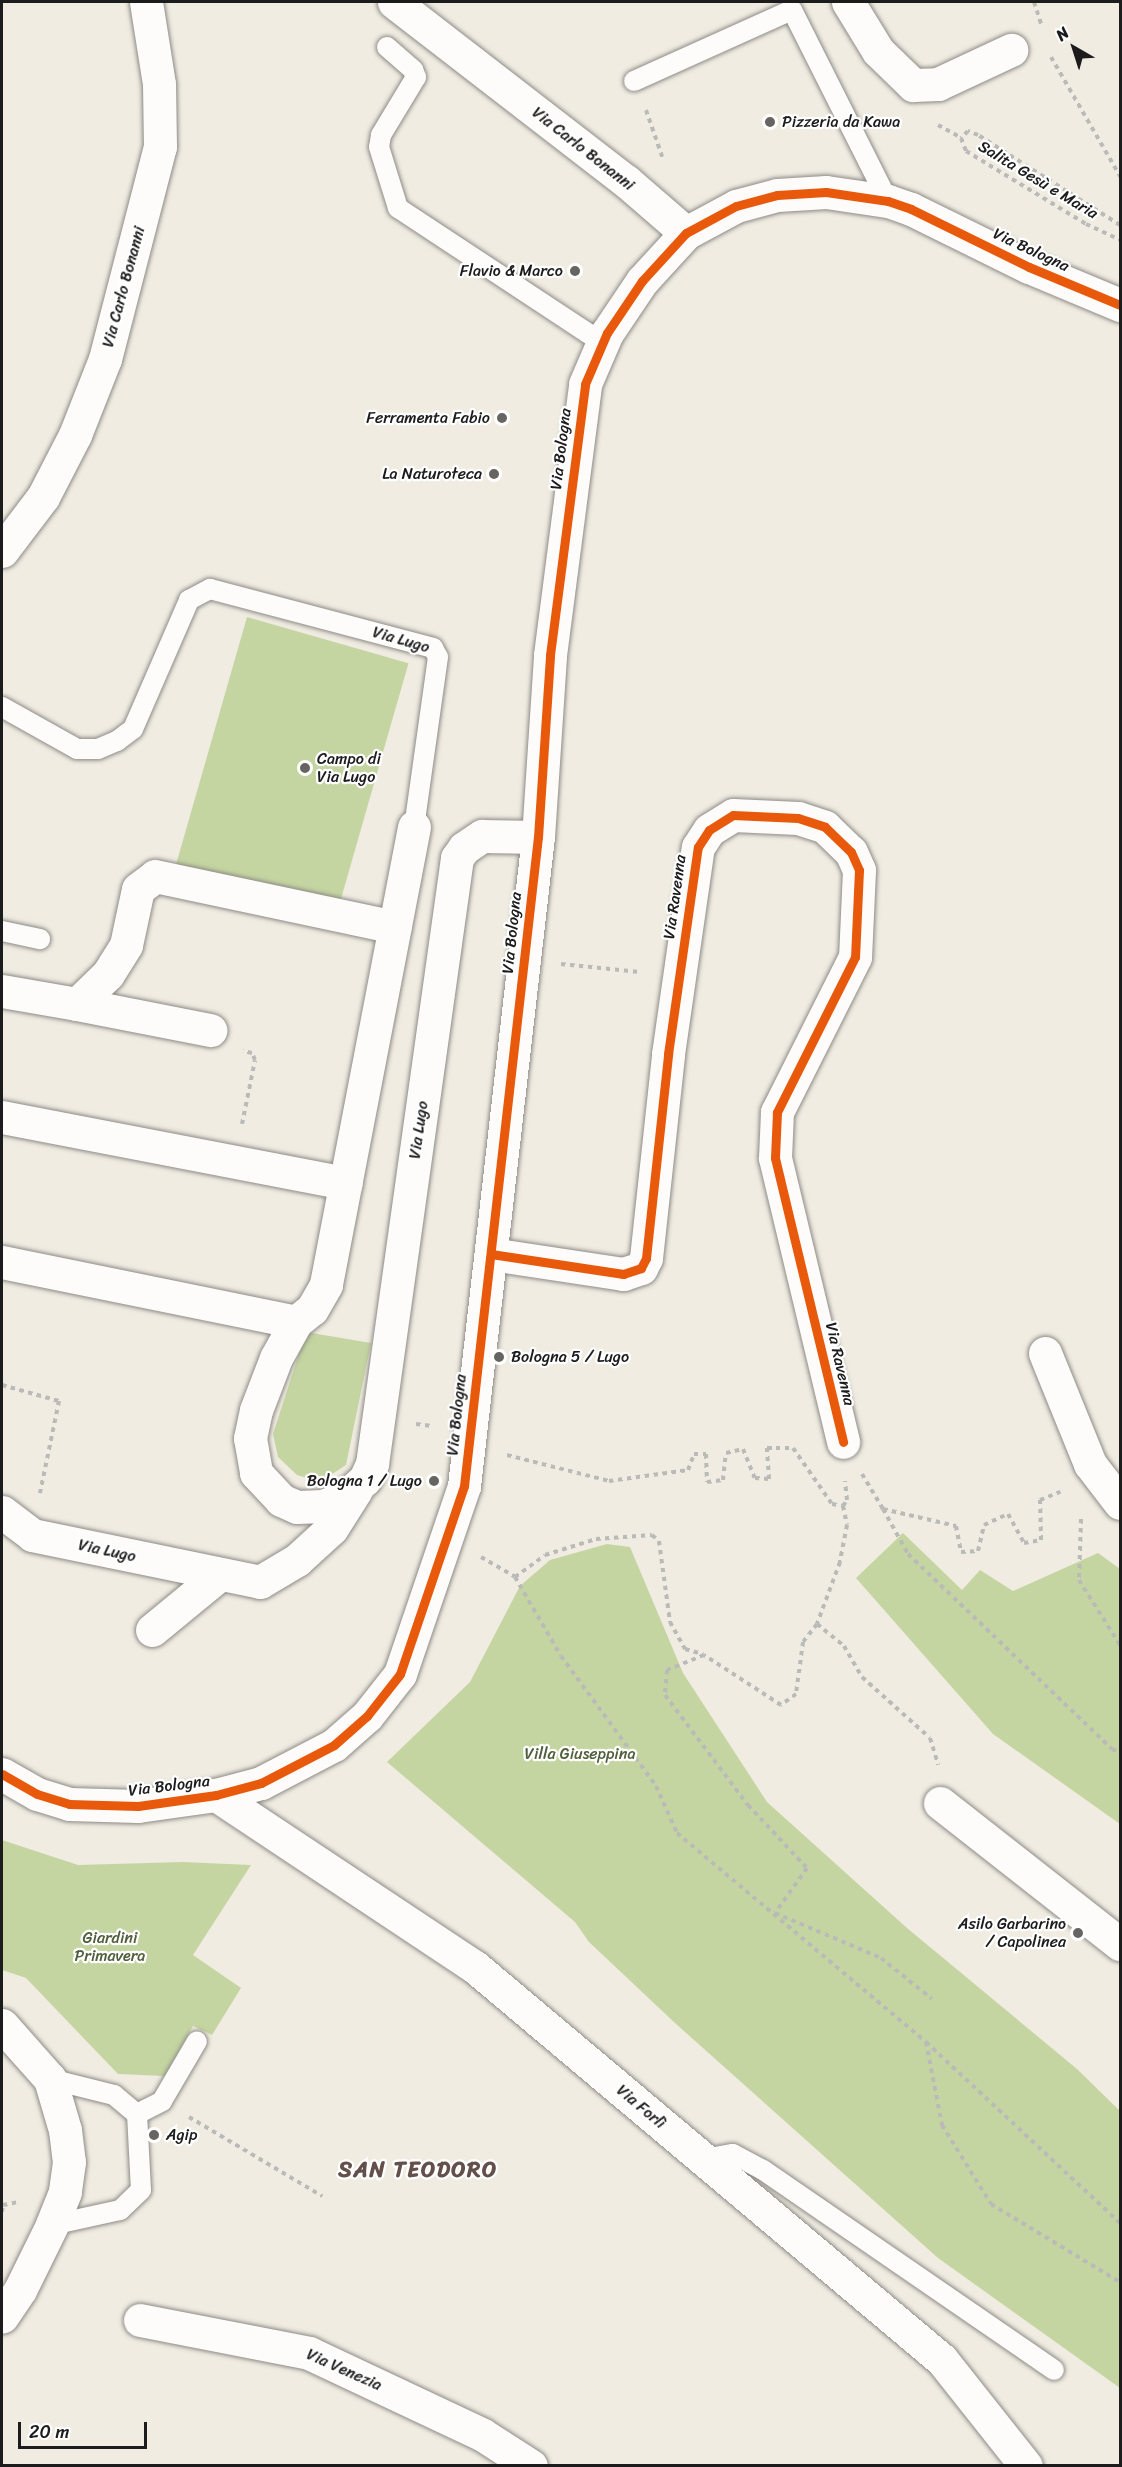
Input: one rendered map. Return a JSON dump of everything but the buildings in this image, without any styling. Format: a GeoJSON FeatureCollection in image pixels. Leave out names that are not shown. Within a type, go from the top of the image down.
{"type":"FeatureCollection","features":[{"type":"Feature","properties":{"kind":"street","name":"Via Carlo Bonanni"},"geometry":{"type":"LineString","coordinates":[[2,553],[43,497],[75,435],[96,381],[158,158],[159,84],[146,2]]}},
{"type":"Feature","properties":{"kind":"street","name":"Via Carlo Bonanni"},"geometry":{"type":"LineString","coordinates":[[394,2],[686,233]]}},
{"type":"Feature","properties":{"kind":"street"},"geometry":{"type":"LineString","coordinates":[[848,2],[878,51],[914,85],[938,84],[1011,50]]}},
{"type":"Feature","properties":{"kind":"street","name":"Via Bologna"},"geometry":{"type":"LineString","coordinates":[[2,1774],[37,1794],[69,1804],[138,1806],[216,1795],[261,1783],[304,1763],[334,1745],[367,1716],[400,1674],[448,1540],[464,1486],[538,837],[550,655],[583,396],[603,343],[642,281],[686,233],[736,206],[777,195],[826,192],[888,201],[1120,305]]}},
{"type":"Feature","properties":{"kind":"street","name":"Via Ravenna"},"geometry":{"type":"LineString","coordinates":[[490,1254],[623,1274],[641,1268],[646,1258],[696,852],[717,823],[736,815],[806,819],[825,827],[851,852],[860,876],[855,957],[777,1112],[775,1158],[843,1457]]}},
{"type":"Feature","properties":{"kind":"street","name":"Via Lugo"},"geometry":{"type":"LineString","coordinates":[[357,1488],[333,1504],[297,1507],[281,1500],[256,1473],[250,1438],[265,1383],[296,1322],[312,1309],[326,1285],[414,827]]}},
{"type":"Feature","properties":{"kind":"street","name":"Via Lugo"},"geometry":{"type":"LineString","coordinates":[[2,1512],[32,1535],[260,1582],[297,1560],[332,1528],[369,1471],[375,1454],[457,858],[464,848],[482,836],[538,837]]}},
{"type":"Feature","properties":{"kind":"street"},"geometry":{"type":"LineString","coordinates":[[77,1004],[108,974],[126,945],[138,890],[155,876],[395,927]]}},
{"type":"Feature","properties":{"kind":"street"},"geometry":{"type":"LineString","coordinates":[[2,991],[210,1030]]}},
{"type":"Feature","properties":{"kind":"street"},"geometry":{"type":"LineString","coordinates":[[2,1117],[346,1183]]}},
{"type":"Feature","properties":{"kind":"street"},"geometry":{"type":"LineString","coordinates":[[2,1262],[296,1322]]}},
{"type":"Feature","properties":{"kind":"street"},"geometry":{"type":"LineString","coordinates":[[1045,1353],[1090,1464],[1118,1500]]}},
{"type":"Feature","properties":{"kind":"street"},"geometry":{"type":"LineString","coordinates":[[152,1630],[219,1575]]}},
{"type":"Feature","properties":{"kind":"street","name":"Via Forlì"},"geometry":{"type":"LineString","coordinates":[[216,1795],[475,1967],[942,2360],[1026,2466]]}},
{"type":"Feature","properties":{"kind":"street"},"geometry":{"type":"LineString","coordinates":[[940,1803],[1120,1944]]}},
{"type":"Feature","properties":{"kind":"street"},"geometry":{"type":"LineString","coordinates":[[2,2025],[50,2079],[65,2130],[69,2163],[65,2192],[52,2225],[20,2290],[2,2317]]}},
{"type":"Feature","properties":{"kind":"street","name":"Via Venezia"},"geometry":{"type":"LineString","coordinates":[[140,2320],[309,2353],[483,2435],[531,2466]]}},
{"type":"Feature","properties":{"kind":"lane"},"geometry":{"type":"LineString","coordinates":[[634,81],[792,10],[888,201]]}},
{"type":"Feature","properties":{"kind":"lane"},"geometry":{"type":"LineString","coordinates":[[387,47],[413,70],[416,78],[381,135],[379,147],[398,208],[603,343]]}},
{"type":"Feature","properties":{"kind":"lane","name":"Via Lugo"},"geometry":{"type":"LineString","coordinates":[[2,707],[77,749],[98,749],[117,741],[133,729],[189,600],[210,589],[438,652],[414,827]]}},
{"type":"Feature","properties":{"kind":"lane"},"geometry":{"type":"LineString","coordinates":[[2,931],[40,939]]}},
{"type":"Feature","properties":{"kind":"lane"},"geometry":{"type":"LineString","coordinates":[[137,2114],[162,2101],[197,2041]]}},
{"type":"Feature","properties":{"kind":"lane"},"geometry":{"type":"LineString","coordinates":[[50,2079],[114,2095],[137,2114],[141,2190],[120,2210],[52,2225]]}},
{"type":"Feature","properties":{"kind":"lane"},"geometry":{"type":"LineString","coordinates":[[704,2159],[733,2154],[763,2170],[1054,2370]]}},
{"type":"Feature","properties":{"kind":"path"},"geometry":{"type":"LineString","coordinates":[[1034,2],[1044,35]]}},
{"type":"Feature","properties":{"kind":"path"},"geometry":{"type":"LineString","coordinates":[[1048,46],[1054,68],[1120,176]]}},
{"type":"Feature","properties":{"kind":"path"},"geometry":{"type":"LineString","coordinates":[[634,81],[662,157],[670,168],[658,209]]}},
{"type":"Feature","properties":{"kind":"path"},"geometry":{"type":"LineString","coordinates":[[524,961],[679,976]]}},
{"type":"Feature","properties":{"kind":"path"},"geometry":{"type":"LineString","coordinates":[[210,1030],[216,1044],[252,1053],[255,1060],[235,1161]]}},
{"type":"Feature","properties":{"kind":"path"},"geometry":{"type":"LineString","coordinates":[[2,1385],[59,1401],[32,1535]]}},
{"type":"Feature","properties":{"kind":"path"},"geometry":{"type":"LineString","coordinates":[[469,1444],[609,1481],[688,1470],[694,1454],[706,1454],[707,1482],[723,1480],[726,1453],[743,1449],[755,1478],[769,1479],[767,1448],[793,1448],[832,1504],[843,1506]]}},
{"type":"Feature","properties":{"kind":"path"},"geometry":{"type":"LineString","coordinates":[[515,1577],[546,1555],[596,1539],[652,1535],[659,1541],[670,1622],[685,1649],[704,1655],[781,1705],[796,1694],[803,1642],[817,1624],[840,1562],[847,1525],[843,1506],[847,1500],[843,1457]]}},
{"type":"Feature","properties":{"kind":"path"},"geometry":{"type":"LineString","coordinates":[[860,1470],[908,1554],[1112,1749],[1120,1753]]}},
{"type":"Feature","properties":{"kind":"path"},"geometry":{"type":"LineString","coordinates":[[883,1509],[957,1526],[961,1552],[978,1551],[984,1524],[1008,1514],[1024,1543],[1041,1540],[1040,1500],[1059,1491],[1066,1499]]}},
{"type":"Feature","properties":{"kind":"path"},"geometry":{"type":"LineString","coordinates":[[1118,1500],[1081,1515],[1079,1580],[1120,1645]]}},
{"type":"Feature","properties":{"kind":"path"},"geometry":{"type":"LineString","coordinates":[[448,1540],[515,1577],[561,1656],[656,1786],[677,1833],[926,2042],[1120,2223]]}},
{"type":"Feature","properties":{"kind":"path"},"geometry":{"type":"LineString","coordinates":[[817,1624],[844,1646],[862,1677],[930,1738],[938,1755],[940,1803]]}},
{"type":"Feature","properties":{"kind":"path"},"geometry":{"type":"LineString","coordinates":[[704,1655],[667,1670],[665,1695],[748,1805],[807,1868],[775,1913]]}},
{"type":"Feature","properties":{"kind":"path"},"geometry":{"type":"LineString","coordinates":[[775,1913],[881,1958],[932,1999]]}},
{"type":"Feature","properties":{"kind":"path"},"geometry":{"type":"LineString","coordinates":[[926,2042],[942,2125],[991,2204],[1120,2282]]}},
{"type":"Feature","properties":{"kind":"path"},"geometry":{"type":"LineString","coordinates":[[216,2133],[322,2196]]}},
{"type":"Feature","properties":{"kind":"green space","name":"Campo di Via Lugo"},"geometry":{"type":"Polygon","coordinates":[[[247,617],[408,663],[336,915],[175,869],[247,617]]]}},
{"type":"Feature","properties":{"kind":"green space"},"geometry":{"type":"Polygon","coordinates":[[[306,1332],[371,1343],[346,1465],[320,1482],[297,1475],[278,1457],[273,1434],[306,1332]]]}},
{"type":"Feature","properties":{"kind":"green space"},"geometry":{"type":"Polygon","coordinates":[[[903,1533],[962,1590],[980,1570],[1013,1591],[1098,1553],[1120,1569],[1120,1824],[993,1734],[856,1578],[903,1533]]]}},
{"type":"Feature","properties":{"kind":"green space","name":"Villa Giuseppina"},"geometry":{"type":"Polygon","coordinates":[[[607,1544],[630,1547],[683,1673],[767,1802],[907,1928],[1077,2069],[1120,2111],[1120,2388],[938,2258],[675,2023],[589,1942],[575,1922],[387,1762],[470,1682],[520,1586],[550,1560],[607,1544]]]}},
{"type":"Feature","properties":{"kind":"green space","name":"Giardini Primavera"},"geometry":{"type":"Polygon","coordinates":[[[2,1840],[78,1865],[183,1862],[251,1865],[193,1955],[241,1988],[212,2035],[193,2026],[165,2076],[118,2074],[26,1978],[2,1970],[2,1840]]]}},
{"type":"Feature","properties":{"kind":"cycle path"},"geometry":{"type":"LineString","coordinates":[[2,1774],[37,1794],[69,1804],[138,1806],[216,1795],[261,1783],[334,1745],[367,1716],[400,1674],[464,1486],[538,837],[550,655],[585,384],[607,333],[642,281],[686,233],[736,206],[777,195],[826,192],[888,201],[911,209],[1029,267],[1120,305]]}},
{"type":"Feature","properties":{"kind":"cycle path"},"geometry":{"type":"LineString","coordinates":[[491,1254],[623,1274],[641,1268],[646,1258],[668,1054],[698,847],[709,830],[733,815],[798,818],[825,827],[851,852],[859,870],[855,957],[777,1112],[775,1158],[843,1442]]}},
{"type":"Feature","properties":{"kind":"place","name":"Pizzeria da Kawa"},"geometry":{"type":"Point","coordinates":[770,122]}},
{"type":"Feature","properties":{"kind":"place","name":"Flavio & Marco"},"geometry":{"type":"Point","coordinates":[575,271]}},
{"type":"Feature","properties":{"kind":"place","name":"Ferramenta Fabio"},"geometry":{"type":"Point","coordinates":[502,418]}},
{"type":"Feature","properties":{"kind":"place","name":"La Naturoteca"},"geometry":{"type":"Point","coordinates":[494,474]}},
{"type":"Feature","properties":{"kind":"place","name":"Campo di Via Lugo"},"geometry":{"type":"Point","coordinates":[305,768]}},
{"type":"Feature","properties":{"kind":"place","name":"Bologna 5 / Lugo"},"geometry":{"type":"Point","coordinates":[499,1357]}},
{"type":"Feature","properties":{"kind":"place","name":"Bologna 1 / Lugo"},"geometry":{"type":"Point","coordinates":[434,1481]}},
{"type":"Feature","properties":{"kind":"place","name":"Asilo Garbarino / Capolinea"},"geometry":{"type":"Point","coordinates":[1078,1933]}},
{"type":"Feature","properties":{"kind":"place","name":"Agip"},"geometry":{"type":"Point","coordinates":[154,2135]}},
{"type":"Feature","properties":{"kind":"district","name":"SAN TEODORO"},"geometry":{"type":"Point","coordinates":[418,2170]}}]}
